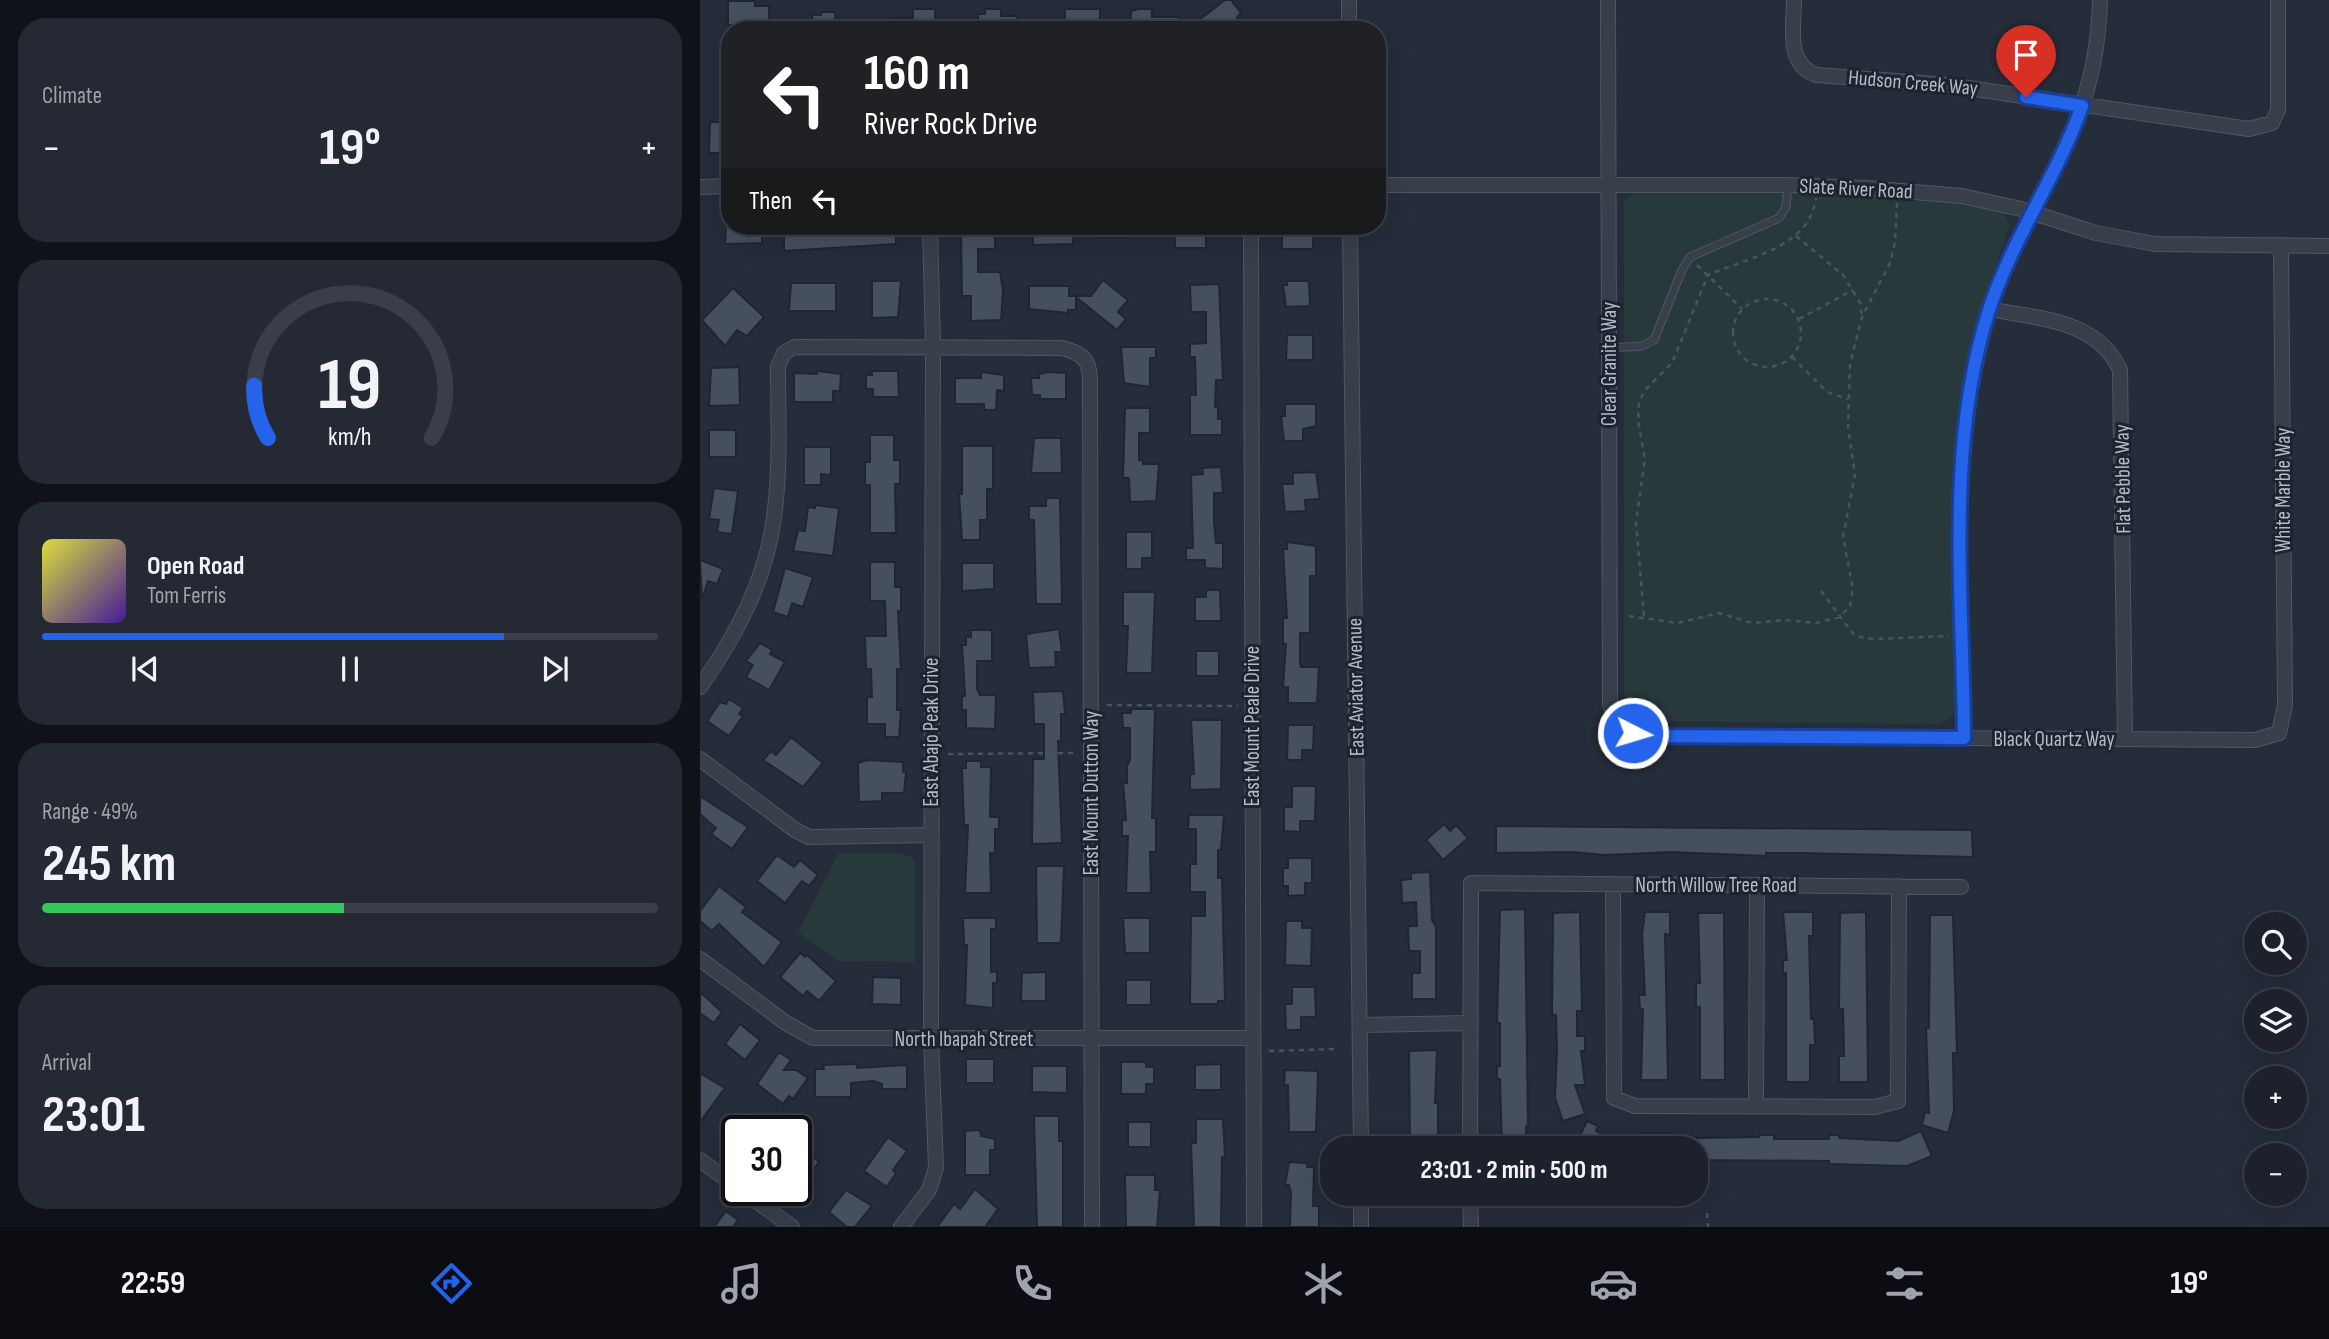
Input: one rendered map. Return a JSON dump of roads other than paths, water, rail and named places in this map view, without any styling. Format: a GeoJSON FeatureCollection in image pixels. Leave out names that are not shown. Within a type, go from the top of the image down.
{"type":"FeatureCollection","features":[{"type":"Feature","properties":{"kind":"street"},"geometry":{"type":"LineString","coordinates":[[1349,0],[1349,21]]}},
{"type":"Feature","properties":{"kind":"street","name":"Clear Granite Way"},"geometry":{"type":"LineString","coordinates":[[1608,0],[1610,704],[1621,725]]}},
{"type":"Feature","properties":{"kind":"street","name":"Hudson Creek Way"},"geometry":{"type":"LineString","coordinates":[[1794,0],[1794,50],[1804,69],[1817,75],[1948,85],[2249,129],[2272,122],[2279,104],[2278,0]]}},
{"type":"Feature","properties":{"kind":"street"},"geometry":{"type":"LineString","coordinates":[[1964,738],[1963,455],[1973,376],[1990,309],[2082,106],[2094,57],[2101,0]]}},
{"type":"Feature","properties":{"kind":"street","name":"Slate River Road"},"geometry":{"type":"LineString","coordinates":[[1386,186],[1788,185],[1950,195],[2032,213],[2096,233],[2155,244],[2329,246]]}},
{"type":"Feature","properties":{"kind":"street"},"geometry":{"type":"LineString","coordinates":[[700,187],[721,186]]}},
{"type":"Feature","properties":{"kind":"street","name":"East Abajo Peak Drive"},"geometry":{"type":"LineString","coordinates":[[901,1227],[929,1190],[936,1175],[931,1039],[933,346],[930,235]]}},
{"type":"Feature","properties":{"kind":"street","name":"East Mount Peale Drive"},"geometry":{"type":"LineString","coordinates":[[1251,235],[1254,1227]]}},
{"type":"Feature","properties":{"kind":"street","name":"East Aviator Avenue"},"geometry":{"type":"LineString","coordinates":[[1350,235],[1361,1136]]}},
{"type":"Feature","properties":{"kind":"street","name":"White Marble Way"},"geometry":{"type":"LineString","coordinates":[[2279,733],[2285,705],[2281,245]]}},
{"type":"Feature","properties":{"kind":"street","name":"Flat Pebble Way"},"geometry":{"type":"LineString","coordinates":[[1990,309],[2082,330],[2096,338],[2120,370],[2125,739]]}},
{"type":"Feature","properties":{"kind":"street"},"geometry":{"type":"LineString","coordinates":[[700,687],[740,624],[757,583],[770,540],[776,494],[779,366],[784,353],[794,347],[933,346]]}},
{"type":"Feature","properties":{"kind":"street","name":"East Mount Dutton Way"},"geometry":{"type":"LineString","coordinates":[[933,346],[1062,348],[1080,353],[1086,359],[1090,377],[1092,1227]]}},
{"type":"Feature","properties":{"kind":"street","name":"Black Quartz Way"},"geometry":{"type":"LineString","coordinates":[[1621,725],[1633,733],[1648,736],[2255,740],[2279,733]]}},
{"type":"Feature","properties":{"kind":"street"},"geometry":{"type":"LineString","coordinates":[[700,759],[795,830],[809,837],[931,835]]}},
{"type":"Feature","properties":{"kind":"street","name":"North Willow Tree Road"},"geometry":{"type":"LineString","coordinates":[[1469,1023],[1471,883],[1961,887]]}},
{"type":"Feature","properties":{"kind":"street"},"geometry":{"type":"LineString","coordinates":[[1613,885],[1614,1098],[1635,1107],[1875,1107],[1898,1101],[1899,886]]}},
{"type":"Feature","properties":{"kind":"street"},"geometry":{"type":"LineString","coordinates":[[1756,1106],[1757,885]]}},
{"type":"Feature","properties":{"kind":"street","name":"North Ibapah Street"},"geometry":{"type":"LineString","coordinates":[[700,959],[786,1024],[813,1038],[1252,1038]]}},
{"type":"Feature","properties":{"kind":"street"},"geometry":{"type":"LineString","coordinates":[[1361,1025],[1469,1023],[1470,1136]]}},
{"type":"Feature","properties":{"kind":"street"},"geometry":{"type":"LineString","coordinates":[[700,1160],[721,1175]]}},
{"type":"Feature","properties":{"kind":"street"},"geometry":{"type":"LineString","coordinates":[[763,1206],[792,1227]]}},
{"type":"Feature","properties":{"kind":"street"},"geometry":{"type":"LineString","coordinates":[[1361,1206],[1361,1227]]}},
{"type":"Feature","properties":{"kind":"street"},"geometry":{"type":"LineString","coordinates":[[1470,1206],[1471,1227]]}},
{"type":"Feature","properties":{"kind":"lane"},"geometry":{"type":"LineString","coordinates":[[1609,348],[1642,346],[1654,340],[1682,270],[1690,257],[1779,218],[1786,207],[1788,185]]}}]}
